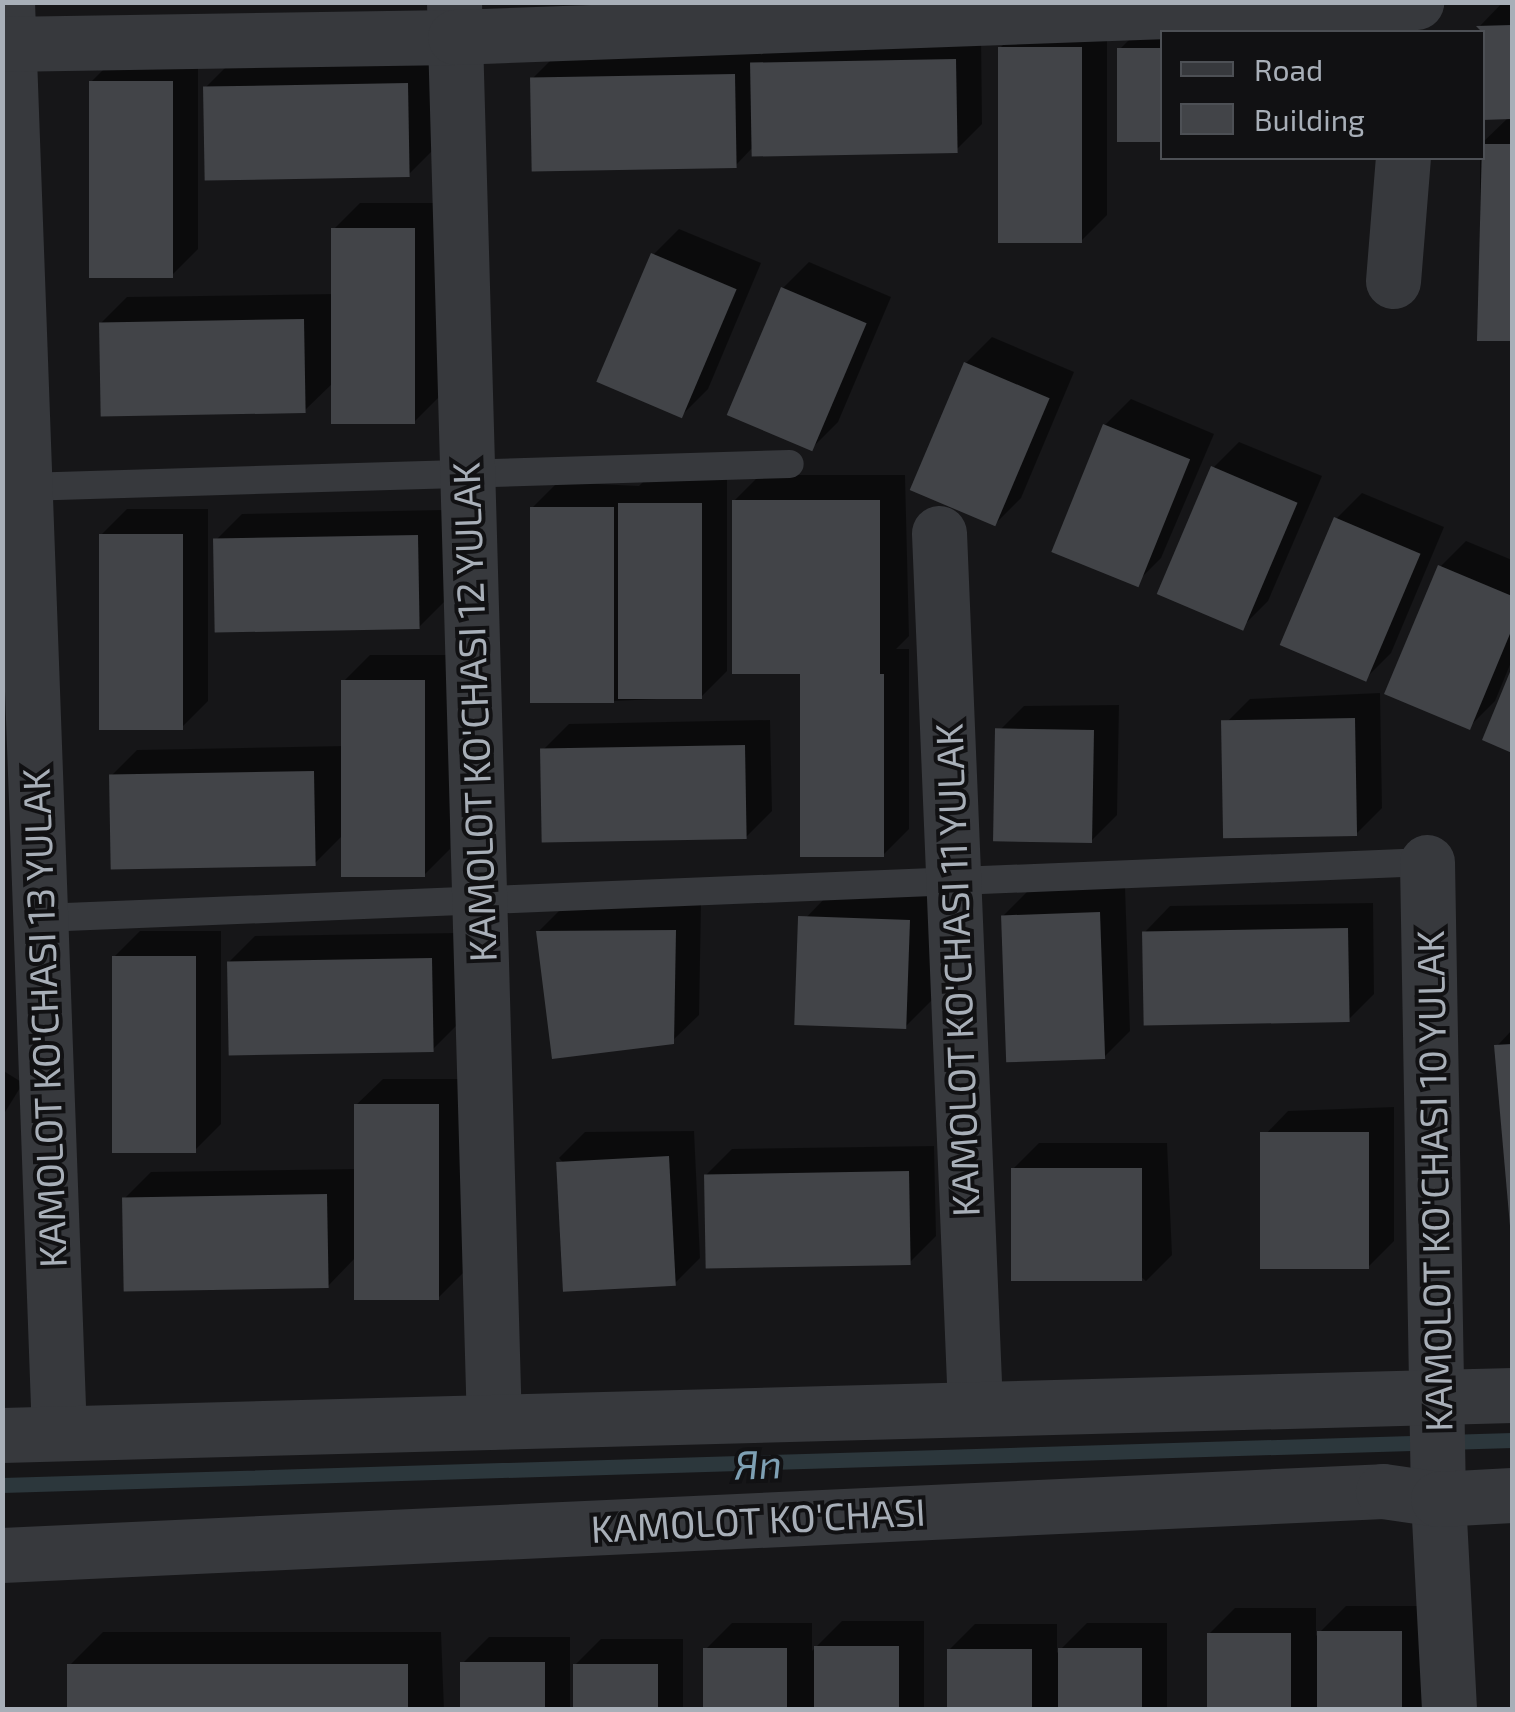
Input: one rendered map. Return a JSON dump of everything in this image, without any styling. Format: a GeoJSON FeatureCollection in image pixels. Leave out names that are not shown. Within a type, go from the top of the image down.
{"type":"FeatureCollection","features":[{"type":"Feature","properties":{"kind":"street"},"geometry":{"type":"LineString","coordinates":[[6,30],[1416,2]]}},
{"type":"Feature","properties":{"kind":"street"},"geometry":{"type":"LineString","coordinates":[[1405,30],[1406,3]]}},
{"type":"Feature","properties":{"kind":"street","name":"KAMOLOT KO'CHASI 12 YULAK"},"geometry":{"type":"LineString","coordinates":[[454,20],[494,1422]]}},
{"type":"Feature","properties":{"kind":"street","name":"KAMOLOT KO'CHASI 13 YULAK"},"geometry":{"type":"LineString","coordinates":[[6,30],[59,1433]]}},
{"type":"Feature","properties":{"kind":"street"},"geometry":{"type":"LineString","coordinates":[[1393,281],[1403,160]]}},
{"type":"Feature","properties":{"kind":"street","name":"KAMOLOT KO'CHASI 11 YULAK"},"geometry":{"type":"LineString","coordinates":[[940,533],[975,1408]]}},
{"type":"Feature","properties":{"kind":"street","name":"KAMOLOT KO'CHASI 10 YULAK"},"geometry":{"type":"LineString","coordinates":[[1427,862],[1442,1398],[1438,1499],[1449,1710]]}},
{"type":"Feature","properties":{"kind":"street"},"geometry":{"type":"LineString","coordinates":[[2,1435],[1512,1396]]}},
{"type":"Feature","properties":{"kind":"street","name":"KAMOLOT KO'CHASI"},"geometry":{"type":"LineString","coordinates":[[2,1555],[1364,1492],[1438,1499],[1512,1495]]}},
{"type":"Feature","properties":{"kind":"lane"},"geometry":{"type":"LineString","coordinates":[[24,487],[790,464]]}},
{"type":"Feature","properties":{"kind":"lane"},"geometry":{"type":"LineString","coordinates":[[40,918],[479,895],[1427,862]]}},
{"type":"Feature","properties":{"kind":"building"},"geometry":{"type":"Polygon","coordinates":[[[1512,25],[1512,119],[1485,120],[1485,30],[1476,26],[1512,25]]]}},
{"type":"Feature","properties":{"kind":"building"},"geometry":{"type":"Polygon","coordinates":[[[998,47],[1082,47],[1082,243],[998,243],[998,47]]]}},
{"type":"Feature","properties":{"kind":"building"},"geometry":{"type":"Polygon","coordinates":[[[1117,48],[1160,48],[1160,142],[1117,142],[1117,48]]]}},
{"type":"Feature","properties":{"kind":"building"},"geometry":{"type":"Polygon","coordinates":[[[956,59],[958,153],[752,157],[750,63],[956,59]]]}},
{"type":"Feature","properties":{"kind":"building"},"geometry":{"type":"Polygon","coordinates":[[[735,74],[737,168],[532,172],[530,78],[735,74]]]}},
{"type":"Feature","properties":{"kind":"building"},"geometry":{"type":"Polygon","coordinates":[[[89,81],[173,81],[173,278],[89,278],[89,81]]]}},
{"type":"Feature","properties":{"kind":"building"},"geometry":{"type":"Polygon","coordinates":[[[408,83],[410,177],[205,181],[203,87],[408,83]]]}},
{"type":"Feature","properties":{"kind":"building"},"geometry":{"type":"Polygon","coordinates":[[[1485,144],[1512,144],[1512,341],[1477,341],[1482,160],[1485,160],[1485,144]]]}},
{"type":"Feature","properties":{"kind":"building"},"geometry":{"type":"Polygon","coordinates":[[[331,228],[415,228],[415,424],[331,424],[331,228]]]}},
{"type":"Feature","properties":{"kind":"building"},"geometry":{"type":"Polygon","coordinates":[[[651,253],[737,289],[682,418],[596,382],[651,253]]]}},
{"type":"Feature","properties":{"kind":"building"},"geometry":{"type":"Polygon","coordinates":[[[781,287],[867,323],[812,451],[727,415],[781,287]]]}},
{"type":"Feature","properties":{"kind":"building"},"geometry":{"type":"Polygon","coordinates":[[[304,319],[306,413],[101,417],[99,323],[304,319]]]}},
{"type":"Feature","properties":{"kind":"building"},"geometry":{"type":"Polygon","coordinates":[[[964,362],[1050,398],[995,526],[910,490],[964,362]]]}},
{"type":"Feature","properties":{"kind":"building"},"geometry":{"type":"Polygon","coordinates":[[[1103,424],[1190,459],[1138,587],[1051,552],[1103,424]]]}},
{"type":"Feature","properties":{"kind":"building"},"geometry":{"type":"Polygon","coordinates":[[[1211,466],[1298,503],[1243,631],[1157,594],[1211,466]]]}},
{"type":"Feature","properties":{"kind":"building"},"geometry":{"type":"Polygon","coordinates":[[[732,500],[880,500],[880,674],[732,674],[732,500]]]}},
{"type":"Feature","properties":{"kind":"building"},"geometry":{"type":"Polygon","coordinates":[[[618,503],[702,503],[702,699],[618,699],[618,503]]]}},
{"type":"Feature","properties":{"kind":"building"},"geometry":{"type":"Polygon","coordinates":[[[530,507],[614,507],[614,703],[530,703],[530,507]]]}},
{"type":"Feature","properties":{"kind":"building"},"geometry":{"type":"Polygon","coordinates":[[[1334,517],[1421,554],[1366,682],[1280,645],[1334,517]]]}},
{"type":"Feature","properties":{"kind":"building"},"geometry":{"type":"Polygon","coordinates":[[[99,534],[183,534],[183,730],[99,730],[99,534]]]}},
{"type":"Feature","properties":{"kind":"building"},"geometry":{"type":"Polygon","coordinates":[[[418,535],[420,629],[215,633],[213,539],[418,535]]]}},
{"type":"Feature","properties":{"kind":"building"},"geometry":{"type":"Polygon","coordinates":[[[1438,565],[1512,596],[1512,629],[1470,730],[1384,694],[1438,565]]]}},
{"type":"Feature","properties":{"kind":"building"},"geometry":{"type":"Polygon","coordinates":[[[1512,667],[1512,753],[1482,740],[1512,667]]]}},
{"type":"Feature","properties":{"kind":"building"},"geometry":{"type":"Polygon","coordinates":[[[800,674],[884,674],[884,857],[800,857],[800,674]]]}},
{"type":"Feature","properties":{"kind":"building"},"geometry":{"type":"Polygon","coordinates":[[[341,680],[425,680],[425,877],[341,877],[341,680]]]}},
{"type":"Feature","properties":{"kind":"building"},"geometry":{"type":"Polygon","coordinates":[[[1355,718],[1357,836],[1223,838],[1221,720],[1355,718]]]}},
{"type":"Feature","properties":{"kind":"building"},"geometry":{"type":"Polygon","coordinates":[[[995,728],[1094,730],[1092,843],[993,841],[995,728]]]}},
{"type":"Feature","properties":{"kind":"building"},"geometry":{"type":"Polygon","coordinates":[[[745,745],[747,839],[542,843],[540,749],[745,745]]]}},
{"type":"Feature","properties":{"kind":"building"},"geometry":{"type":"Polygon","coordinates":[[[314,771],[316,866],[111,870],[109,775],[314,771]]]}},
{"type":"Feature","properties":{"kind":"building"},"geometry":{"type":"Polygon","coordinates":[[[1100,912],[1105,1059],[1006,1062],[1001,915],[1100,912]]]}},
{"type":"Feature","properties":{"kind":"building"},"geometry":{"type":"Polygon","coordinates":[[[798,916],[910,920],[906,1029],[794,1025],[798,916]]]}},
{"type":"Feature","properties":{"kind":"building"},"geometry":{"type":"Polygon","coordinates":[[[1348,928],[1350,1022],[1144,1026],[1142,932],[1348,928]]]}},
{"type":"Feature","properties":{"kind":"building"},"geometry":{"type":"Polygon","coordinates":[[[676,930],[674,1044],[552,1059],[536,931],[676,930]]]}},
{"type":"Feature","properties":{"kind":"building"},"geometry":{"type":"Polygon","coordinates":[[[112,956],[196,956],[196,1153],[112,1153],[112,956]]]}},
{"type":"Feature","properties":{"kind":"building"},"geometry":{"type":"Polygon","coordinates":[[[432,958],[434,1052],[229,1056],[227,962],[432,958]]]}},
{"type":"Feature","properties":{"kind":"building"},"geometry":{"type":"Polygon","coordinates":[[[1512,1044],[1512,1225],[1510,1226],[1494,1045],[1512,1044]]]}},
{"type":"Feature","properties":{"kind":"building"},"geometry":{"type":"Polygon","coordinates":[[[354,1104],[439,1104],[439,1300],[354,1300],[354,1104]]]}},
{"type":"Feature","properties":{"kind":"building"},"geometry":{"type":"Polygon","coordinates":[[[1260,1132],[1369,1132],[1369,1269],[1260,1269],[1260,1132]]]}},
{"type":"Feature","properties":{"kind":"building"},"geometry":{"type":"Polygon","coordinates":[[[669,1156],[676,1286],[563,1292],[556,1162],[669,1156]]]}},
{"type":"Feature","properties":{"kind":"building"},"geometry":{"type":"Polygon","coordinates":[[[1011,1168],[1142,1168],[1142,1281],[1011,1281],[1011,1168]]]}},
{"type":"Feature","properties":{"kind":"building"},"geometry":{"type":"Polygon","coordinates":[[[909,1171],[911,1265],[706,1269],[704,1175],[909,1171]]]}},
{"type":"Feature","properties":{"kind":"building"},"geometry":{"type":"Polygon","coordinates":[[[327,1194],[329,1288],[124,1292],[122,1198],[327,1194]]]}},
{"type":"Feature","properties":{"kind":"building"},"geometry":{"type":"Polygon","coordinates":[[[1317,1631],[1402,1631],[1402,1710],[1317,1710],[1317,1631]]]}},
{"type":"Feature","properties":{"kind":"building"},"geometry":{"type":"Polygon","coordinates":[[[1207,1633],[1291,1633],[1291,1710],[1207,1710],[1207,1633]]]}},
{"type":"Feature","properties":{"kind":"building"},"geometry":{"type":"Polygon","coordinates":[[[814,1646],[899,1646],[899,1710],[814,1710],[814,1646]]]}},
{"type":"Feature","properties":{"kind":"building"},"geometry":{"type":"Polygon","coordinates":[[[703,1648],[787,1648],[787,1710],[703,1710],[703,1648]]]}},
{"type":"Feature","properties":{"kind":"building"},"geometry":{"type":"Polygon","coordinates":[[[1058,1648],[1142,1648],[1142,1710],[1058,1710],[1058,1648]]]}},
{"type":"Feature","properties":{"kind":"building"},"geometry":{"type":"Polygon","coordinates":[[[947,1649],[1032,1649],[1032,1710],[947,1710],[947,1649]]]}},
{"type":"Feature","properties":{"kind":"building"},"geometry":{"type":"Polygon","coordinates":[[[460,1662],[545,1662],[545,1710],[460,1710],[460,1662]]]}},
{"type":"Feature","properties":{"kind":"building"},"geometry":{"type":"Polygon","coordinates":[[[67,1664],[408,1664],[408,1710],[67,1710],[67,1664]]]}},
{"type":"Feature","properties":{"kind":"building"},"geometry":{"type":"Polygon","coordinates":[[[573,1664],[658,1664],[658,1710],[573,1710],[573,1664]]]}},
{"type":"Feature","properties":{"kind":"waterway","name":"Яп"},"geometry":{"type":"LineString","coordinates":[[2,1485],[1512,1440]]}}]}
